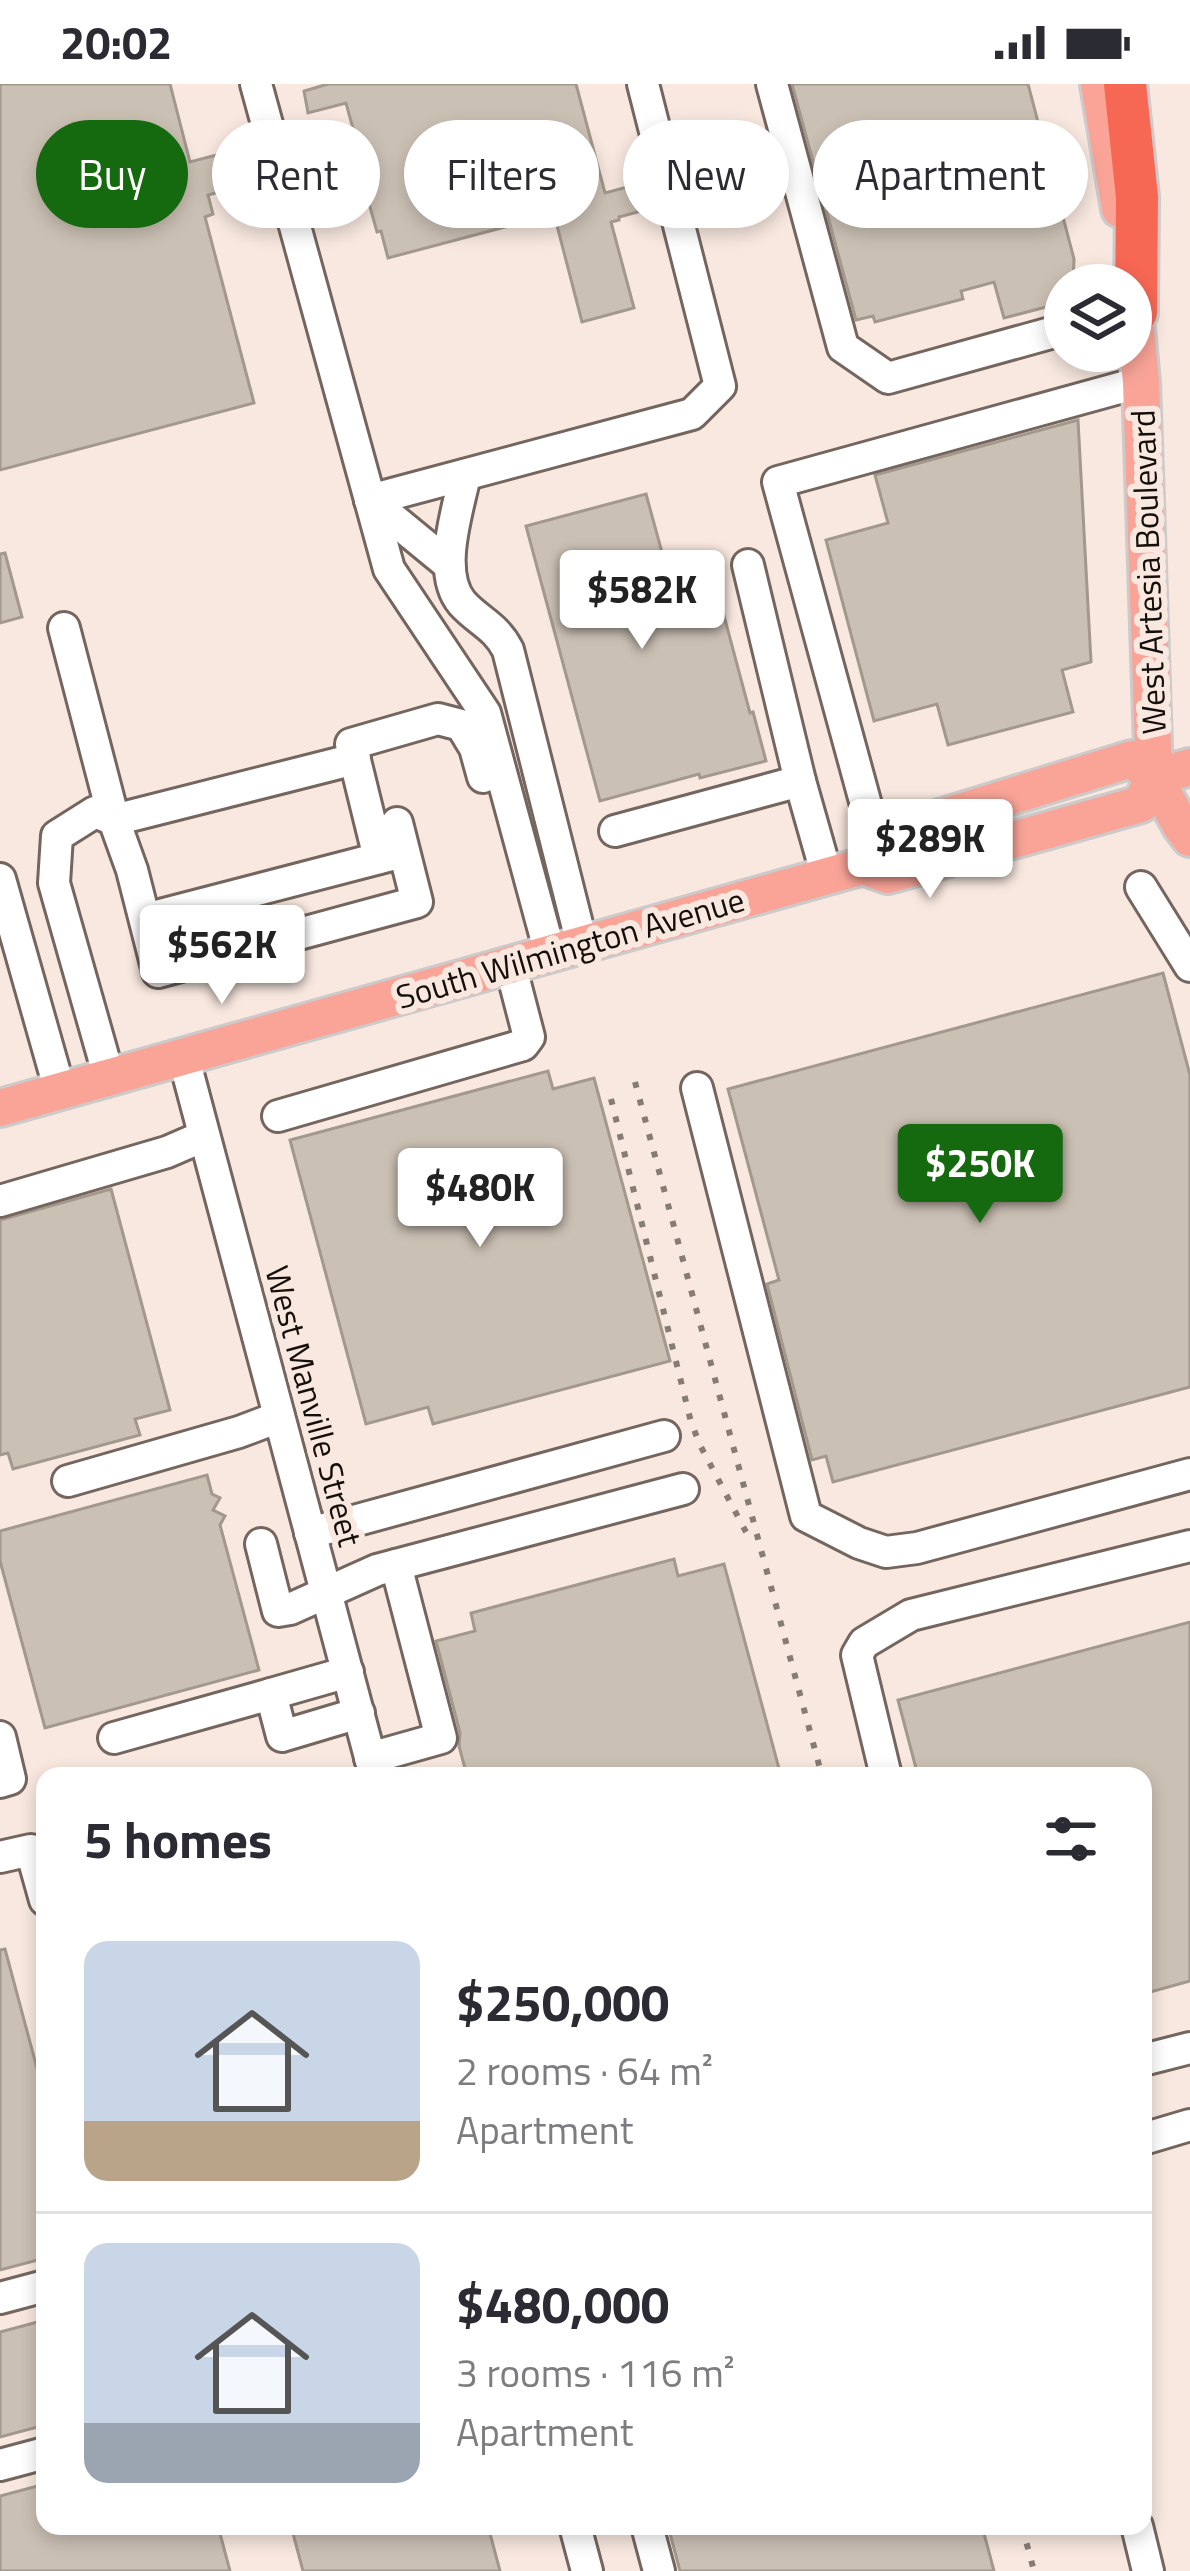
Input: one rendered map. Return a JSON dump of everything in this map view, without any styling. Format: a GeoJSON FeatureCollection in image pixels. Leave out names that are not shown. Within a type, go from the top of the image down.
{"type":"FeatureCollection","features":[{"type":"Feature","properties":{"kind":"highway"},"geometry":{"type":"LineString","coordinates":[[1125,84],[1137,197],[1135,264]]}},
{"type":"Feature","properties":{"kind":"main road","name":"West Artesia Boulevard"},"geometry":{"type":"LineString","coordinates":[[1099,84],[1127,264]]}},
{"type":"Feature","properties":{"kind":"main road","name":"West Artesia Boulevard"},"geometry":{"type":"LineString","coordinates":[[1140,372],[1154,776],[1190,838]]}},
{"type":"Feature","properties":{"kind":"main road","name":"South Wilmington Avenue"},"geometry":{"type":"LineString","coordinates":[[0,1108],[543,955],[855,860],[1132,759],[1154,776],[1190,766]]}},
{"type":"Feature","properties":{"kind":"street"},"geometry":{"type":"LineString","coordinates":[[256,84],[389,569],[485,713],[543,955]]}},
{"type":"Feature","properties":{"kind":"street"},"geometry":{"type":"LineString","coordinates":[[370,500],[692,414],[720,386],[643,84]]}},
{"type":"Feature","properties":{"kind":"street"},"geometry":{"type":"LineString","coordinates":[[772,84],[843,347],[888,378],[1044,335]]}},
{"type":"Feature","properties":{"kind":"street"},"geometry":{"type":"LineString","coordinates":[[855,860],[778,482],[1141,382]]}},
{"type":"Feature","properties":{"kind":"street"},"geometry":{"type":"LineString","coordinates":[[278,1116],[523,1046],[529,1037],[543,955],[508,650],[500,635],[459,601],[448,564],[465,475]]}},
{"type":"Feature","properties":{"kind":"street"},"geometry":{"type":"LineString","coordinates":[[370,500],[448,564]]}},
{"type":"Feature","properties":{"kind":"street"},"geometry":{"type":"LineString","coordinates":[[748,565],[800,781],[855,860]]}},
{"type":"Feature","properties":{"kind":"street"},"geometry":{"type":"LineString","coordinates":[[64,628],[158,972],[417,902],[351,744],[438,719],[461,725],[475,748],[543,955]]}},
{"type":"Feature","properties":{"kind":"street"},"geometry":{"type":"LineString","coordinates":[[119,835],[355,759]]}},
{"type":"Feature","properties":{"kind":"street"},"geometry":{"type":"LineString","coordinates":[[615,831],[800,781]]}},
{"type":"Feature","properties":{"kind":"street"},"geometry":{"type":"LineString","coordinates":[[109,1077],[54,883],[58,836],[95,812],[119,835]]}},
{"type":"Feature","properties":{"kind":"street"},"geometry":{"type":"LineString","coordinates":[[145,919],[394,844]]}},
{"type":"Feature","properties":{"kind":"street"},"geometry":{"type":"LineString","coordinates":[[0,879],[60,1091]]}},
{"type":"Feature","properties":{"kind":"street"},"geometry":{"type":"LineString","coordinates":[[1142,886],[1190,966]]}},
{"type":"Feature","properties":{"kind":"street","name":"West Manville Street"},"geometry":{"type":"LineString","coordinates":[[183,1055],[348,1672],[367,1767]]}},
{"type":"Feature","properties":{"kind":"street"},"geometry":{"type":"LineString","coordinates":[[697,1088],[806,1516],[886,1552],[917,1548],[1190,1474]]}},
{"type":"Feature","properties":{"kind":"street"},"geometry":{"type":"LineString","coordinates":[[0,1201],[204,1136]]}},
{"type":"Feature","properties":{"kind":"street"},"geometry":{"type":"LineString","coordinates":[[68,1481],[279,1417]]}},
{"type":"Feature","properties":{"kind":"street"},"geometry":{"type":"LineString","coordinates":[[310,1533],[664,1436]]}},
{"type":"Feature","properties":{"kind":"street"},"geometry":{"type":"LineString","coordinates":[[261,1544],[278,1611],[397,1564],[683,1489]]}},
{"type":"Feature","properties":{"kind":"street"},"geometry":{"type":"LineString","coordinates":[[884,1767],[857,1655],[864,1643],[911,1615],[1190,1546]]}},
{"type":"Feature","properties":{"kind":"street"},"geometry":{"type":"LineString","coordinates":[[374,1767],[440,1738],[397,1564]]}},
{"type":"Feature","properties":{"kind":"street"},"geometry":{"type":"LineString","coordinates":[[115,1738],[348,1672]]}},
{"type":"Feature","properties":{"kind":"street"},"geometry":{"type":"LineString","coordinates":[[271,1694],[282,1736],[358,1713]]}},
{"type":"Feature","properties":{"kind":"street"},"geometry":{"type":"LineString","coordinates":[[0,1737],[10,1779],[0,1782]]}},
{"type":"Feature","properties":{"kind":"street"},"geometry":{"type":"LineString","coordinates":[[0,1857],[31,1850],[36,1868]]}},
{"type":"Feature","properties":{"kind":"street"},"geometry":{"type":"LineString","coordinates":[[1152,2058],[1190,2048]]}},
{"type":"Feature","properties":{"kind":"street"},"geometry":{"type":"LineString","coordinates":[[1152,2136],[1190,2125]]}},
{"type":"Feature","properties":{"kind":"street"},"geometry":{"type":"LineString","coordinates":[[0,2298],[36,2288]]}},
{"type":"Feature","properties":{"kind":"street"},"geometry":{"type":"LineString","coordinates":[[0,2465],[36,2455]]}},
{"type":"Feature","properties":{"kind":"street"},"geometry":{"type":"LineString","coordinates":[[577,2535],[587,2571]]}},
{"type":"Feature","properties":{"kind":"street"},"geometry":{"type":"LineString","coordinates":[[649,2535],[658,2571]]}},
{"type":"Feature","properties":{"kind":"street"},"geometry":{"type":"LineString","coordinates":[[1139,2535],[1148,2571]]}},
{"type":"Feature","properties":{"kind":"building"},"geometry":{"type":"Polygon","coordinates":[[[0,84],[170,84],[179,120],[36,120],[36,228],[188,228],[188,154],[190,162],[212,156],[212,194],[208,195],[212,214],[205,217],[254,403],[0,470],[0,84]]]}},
{"type":"Feature","properties":{"kind":"building"},"geometry":{"type":"Polygon","coordinates":[[[328,84],[576,84],[586,120],[404,120],[404,228],[501,228],[388,258],[381,231],[376,228],[380,228],[380,120],[351,120],[346,103],[308,113],[304,91],[328,84]]]}},
{"type":"Feature","properties":{"kind":"building"},"geometry":{"type":"Polygon","coordinates":[[[792,84],[1028,84],[1037,120],[813,120],[813,161],[792,84]]]}},
{"type":"Feature","properties":{"kind":"building"},"geometry":{"type":"Polygon","coordinates":[[[599,170],[605,193],[623,188],[623,216],[611,222],[634,308],[582,322],[558,228],[599,228],[599,170]]]}},
{"type":"Feature","properties":{"kind":"building"},"geometry":{"type":"Polygon","coordinates":[[[831,228],[1066,228],[1074,264],[1044,264],[1044,308],[1004,318],[994,282],[961,291],[963,299],[875,322],[873,316],[856,320],[831,228]]]}},
{"type":"Feature","properties":{"kind":"building"},"geometry":{"type":"Polygon","coordinates":[[[1078,420],[1091,662],[1062,670],[1073,712],[948,745],[937,704],[874,721],[826,540],[888,523],[875,475],[1078,420]]]}},
{"type":"Feature","properties":{"kind":"building"},"geometry":{"type":"Polygon","coordinates":[[[646,494],[669,578],[711,567],[766,761],[600,801],[526,526],[646,494]]]}},
{"type":"Feature","properties":{"kind":"building"},"geometry":{"type":"Polygon","coordinates":[[[5,553],[22,617],[0,623],[0,554],[5,553]]]}},
{"type":"Feature","properties":{"kind":"building"},"geometry":{"type":"Polygon","coordinates":[[[1163,973],[1190,1075],[1190,1387],[833,1482],[826,1456],[812,1460],[767,1284],[779,1280],[728,1089],[1163,973]]]}},
{"type":"Feature","properties":{"kind":"building"},"geometry":{"type":"Polygon","coordinates":[[[548,1071],[553,1089],[594,1078],[670,1361],[433,1424],[428,1407],[366,1424],[290,1140],[548,1071]]]}},
{"type":"Feature","properties":{"kind":"building"},"geometry":{"type":"Polygon","coordinates":[[[111,1189],[170,1410],[135,1419],[140,1435],[13,1469],[8,1453],[0,1455],[0,1220],[111,1189]]]}},
{"type":"Feature","properties":{"kind":"building"},"geometry":{"type":"Polygon","coordinates":[[[207,1475],[212,1494],[220,1498],[213,1510],[225,1516],[220,1525],[259,1670],[45,1728],[0,1561],[0,1531],[207,1475]]]}},
{"type":"Feature","properties":{"kind":"building"},"geometry":{"type":"Polygon","coordinates":[[[674,1559],[678,1576],[724,1564],[779,1767],[465,1767],[436,1641],[475,1631],[471,1613],[674,1559]]]}},
{"type":"Feature","properties":{"kind":"building"},"geometry":{"type":"Polygon","coordinates":[[[1190,1622],[1190,1981],[1152,1992],[1152,1767],[916,1767],[898,1700],[1190,1622]]]}},
{"type":"Feature","properties":{"kind":"building"},"geometry":{"type":"Polygon","coordinates":[[[5,1949],[36,2064],[36,2260],[0,2270],[0,1950],[5,1949]]]}},
{"type":"Feature","properties":{"kind":"building"},"geometry":{"type":"Polygon","coordinates":[[[36,2322],[36,2427],[0,2437],[0,2332],[36,2322]]]}},
{"type":"Feature","properties":{"kind":"building"},"geometry":{"type":"Polygon","coordinates":[[[36,2486],[36,2535],[220,2535],[230,2571],[0,2571],[0,2496],[36,2486]]]}},
{"type":"Feature","properties":{"kind":"building"},"geometry":{"type":"Polygon","coordinates":[[[293,2535],[490,2535],[500,2571],[303,2571],[293,2535]]]}},
{"type":"Feature","properties":{"kind":"building"},"geometry":{"type":"Polygon","coordinates":[[[670,2535],[984,2535],[994,2571],[680,2571],[670,2535]]]}},
{"type":"Feature","properties":{"kind":"railway"},"geometry":{"type":"LineString","coordinates":[[635,1082],[820,1767]]}},
{"type":"Feature","properties":{"kind":"railway"},"geometry":{"type":"LineString","coordinates":[[611,1099],[691,1422],[746,1532]]}},
{"type":"Feature","properties":{"kind":"railway"},"geometry":{"type":"LineString","coordinates":[[1024,2535],[1034,2571]]}}]}
